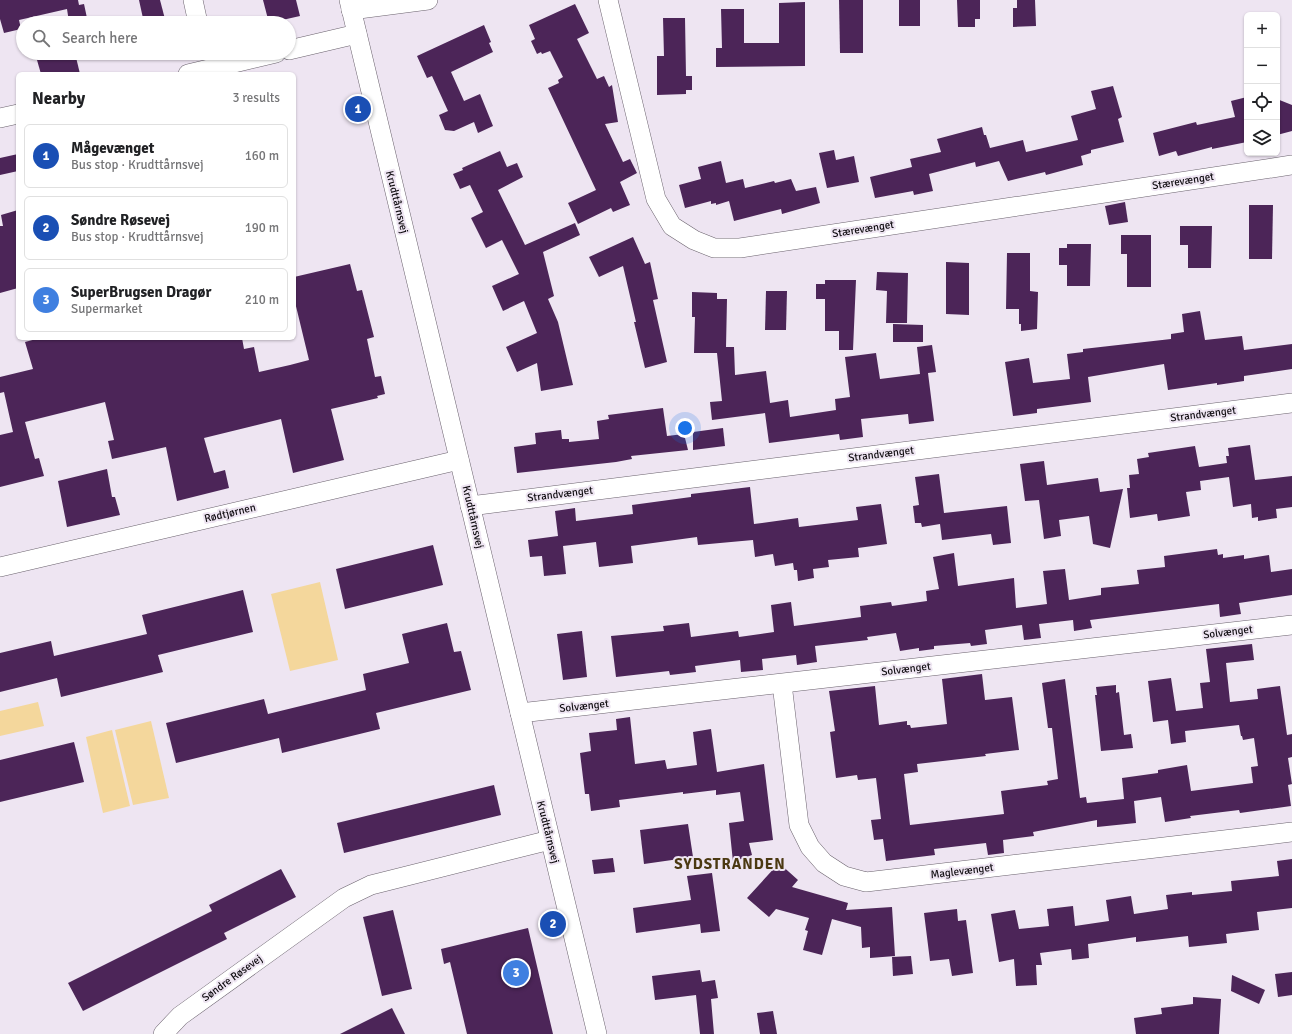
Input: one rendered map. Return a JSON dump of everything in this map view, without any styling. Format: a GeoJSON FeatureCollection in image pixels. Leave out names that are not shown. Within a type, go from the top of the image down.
{"type":"FeatureCollection","features":[{"type":"Feature","properties":{"kind":"street"},"geometry":{"type":"LineString","coordinates":[[193,0],[196,16]]}},
{"type":"Feature","properties":{"kind":"street"},"geometry":{"type":"LineString","coordinates":[[350,5],[428,0]]}},
{"type":"Feature","properties":{"kind":"street","name":"Stærevænget"},"geometry":{"type":"LineString","coordinates":[[608,0],[656,199],[672,226],[694,240],[714,248],[740,248],[1292,165]]}},
{"type":"Feature","properties":{"kind":"street","name":"Krudttårnsvej"},"geometry":{"type":"LineString","coordinates":[[350,5],[597,1034]]}},
{"type":"Feature","properties":{"kind":"street"},"geometry":{"type":"LineString","coordinates":[[296,48],[357,34]]}},
{"type":"Feature","properties":{"kind":"street"},"geometry":{"type":"LineString","coordinates":[[191,72],[207,61]]}},
{"type":"Feature","properties":{"kind":"street"},"geometry":{"type":"LineString","coordinates":[[0,118],[16,114]]}},
{"type":"Feature","properties":{"kind":"street","name":"Strandvænget"},"geometry":{"type":"LineString","coordinates":[[470,506],[1292,403]]}},
{"type":"Feature","properties":{"kind":"street","name":"Rødtjørnen"},"geometry":{"type":"LineString","coordinates":[[0,566],[459,460]]}},
{"type":"Feature","properties":{"kind":"street","name":"Solvænget"},"geometry":{"type":"LineString","coordinates":[[520,713],[1292,625]]}},
{"type":"Feature","properties":{"kind":"street","name":"Maglevænget"},"geometry":{"type":"LineString","coordinates":[[782,684],[799,825],[810,847],[819,858],[844,876],[866,882],[1292,832]]}},
{"type":"Feature","properties":{"kind":"street","name":"Søndre Røsevej"},"geometry":{"type":"LineString","coordinates":[[163,1034],[180,1016],[344,898],[378,883],[550,840]]}},
{"type":"Feature","properties":{"kind":"shaded area"},"geometry":{"type":"Polygon","coordinates":[[[320,582],[338,660],[290,671],[271,594],[320,582]]]}},
{"type":"Feature","properties":{"kind":"shaded area"},"geometry":{"type":"Polygon","coordinates":[[[38,702],[44,726],[0,736],[0,711],[38,702]]]}},
{"type":"Feature","properties":{"kind":"shaded area"},"geometry":{"type":"Polygon","coordinates":[[[151,721],[169,798],[133,805],[115,730],[151,721]]]}},
{"type":"Feature","properties":{"kind":"shaded area"},"geometry":{"type":"Polygon","coordinates":[[[112,730],[130,806],[103,813],[86,737],[112,730]]]}},
{"type":"Feature","properties":{"kind":"building"},"geometry":{"type":"Polygon","coordinates":[[[0,0],[78,0],[79,5],[84,4],[87,16],[68,16],[67,9],[36,16],[16,16],[16,30],[4,33],[0,19],[0,0]]]}},
{"type":"Feature","properties":{"kind":"building"},"geometry":{"type":"Polygon","coordinates":[[[139,0],[160,0],[164,16],[142,16],[139,0]]]}},
{"type":"Feature","properties":{"kind":"building"},"geometry":{"type":"Polygon","coordinates":[[[263,0],[296,0],[300,16],[267,16],[263,0]]]}},
{"type":"Feature","properties":{"kind":"building"},"geometry":{"type":"Polygon","coordinates":[[[839,0],[863,0],[863,53],[840,53],[839,0]]]}},
{"type":"Feature","properties":{"kind":"building"},"geometry":{"type":"Polygon","coordinates":[[[899,0],[920,0],[920,26],[899,26],[899,0]]]}},
{"type":"Feature","properties":{"kind":"building"},"geometry":{"type":"Polygon","coordinates":[[[957,0],[980,0],[980,19],[975,19],[975,27],[958,27],[957,0]]]}},
{"type":"Feature","properties":{"kind":"building"},"geometry":{"type":"Polygon","coordinates":[[[1017,0],[1035,0],[1036,26],[1013,27],[1013,8],[1017,8],[1017,0]]]}},
{"type":"Feature","properties":{"kind":"building"},"geometry":{"type":"Polygon","coordinates":[[[805,2],[805,66],[716,67],[716,48],[722,48],[721,9],[744,9],[744,43],[779,43],[779,3],[805,2]]]}},
{"type":"Feature","properties":{"kind":"building"},"geometry":{"type":"Polygon","coordinates":[[[575,4],[589,33],[577,39],[597,79],[604,76],[609,87],[612,85],[618,122],[605,124],[623,162],[630,159],[637,173],[620,182],[630,205],[613,212],[611,208],[578,224],[568,203],[596,190],[548,88],[559,83],[558,80],[563,77],[550,51],[537,54],[531,41],[535,39],[529,25],[575,4]]]}},
{"type":"Feature","properties":{"kind":"building"},"geometry":{"type":"Polygon","coordinates":[[[663,18],[685,18],[686,76],[692,76],[692,90],[686,90],[686,94],[657,95],[657,56],[664,56],[663,18]]]}},
{"type":"Feature","properties":{"kind":"building"},"geometry":{"type":"Polygon","coordinates":[[[484,25],[491,42],[489,43],[493,52],[451,72],[464,101],[480,94],[493,126],[478,133],[474,122],[454,131],[445,130],[439,115],[448,111],[432,76],[427,78],[417,56],[484,25]]]}},
{"type":"Feature","properties":{"kind":"building"},"geometry":{"type":"Polygon","coordinates":[[[37,60],[77,60],[80,72],[40,72],[37,60]]]}},
{"type":"Feature","properties":{"kind":"building"},"geometry":{"type":"Polygon","coordinates":[[[1113,86],[1122,117],[1118,119],[1124,142],[1091,150],[1091,153],[1081,156],[1083,165],[1046,175],[1045,172],[1008,181],[999,161],[976,167],[975,162],[929,174],[933,191],[914,195],[913,191],[875,198],[870,177],[912,167],[910,159],[941,152],[937,139],[982,127],[990,148],[1023,140],[1026,152],[1078,140],[1071,116],[1096,109],[1091,91],[1113,86]]]}},
{"type":"Feature","properties":{"kind":"building"},"geometry":{"type":"Polygon","coordinates":[[[1244,98],[1244,143],[1212,149],[1212,147],[1178,156],[1176,151],[1159,156],[1153,133],[1196,122],[1197,125],[1235,117],[1231,101],[1244,98]]]}},
{"type":"Feature","properties":{"kind":"building"},"geometry":{"type":"Polygon","coordinates":[[[1280,100],[1292,105],[1292,131],[1280,134],[1280,100]]]}},
{"type":"Feature","properties":{"kind":"building"},"geometry":{"type":"Polygon","coordinates":[[[834,150],[836,160],[854,156],[859,182],[827,188],[819,153],[834,150]]]}},
{"type":"Feature","properties":{"kind":"building"},"geometry":{"type":"Polygon","coordinates":[[[500,151],[507,167],[517,163],[523,177],[498,190],[525,245],[575,223],[580,235],[543,252],[554,296],[548,299],[558,322],[573,385],[541,391],[537,363],[517,372],[506,347],[537,333],[524,301],[503,311],[492,286],[519,274],[502,240],[486,248],[471,218],[483,212],[470,185],[460,189],[453,174],[463,170],[462,168],[500,151]]]}},
{"type":"Feature","properties":{"kind":"building"},"geometry":{"type":"Polygon","coordinates":[[[16,154],[16,171],[0,175],[0,158],[16,154]]]}},
{"type":"Feature","properties":{"kind":"building"},"geometry":{"type":"Polygon","coordinates":[[[721,161],[726,183],[743,179],[745,188],[774,181],[775,183],[791,179],[796,191],[816,187],[820,203],[782,214],[781,209],[734,221],[729,201],[716,205],[716,203],[711,204],[711,201],[685,208],[679,185],[701,179],[698,167],[721,161]]]}},
{"type":"Feature","properties":{"kind":"building"},"geometry":{"type":"Polygon","coordinates":[[[1125,202],[1128,222],[1109,225],[1105,206],[1125,202]]]}},
{"type":"Feature","properties":{"kind":"building"},"geometry":{"type":"Polygon","coordinates":[[[1249,205],[1273,205],[1272,259],[1249,259],[1249,205]]]}},
{"type":"Feature","properties":{"kind":"building"},"geometry":{"type":"Polygon","coordinates":[[[16,211],[16,289],[0,293],[0,226],[3,226],[1,215],[16,211]]]}},
{"type":"Feature","properties":{"kind":"building"},"geometry":{"type":"Polygon","coordinates":[[[1180,226],[1212,226],[1211,268],[1188,268],[1188,245],[1180,245],[1180,226]]]}},
{"type":"Feature","properties":{"kind":"building"},"geometry":{"type":"Polygon","coordinates":[[[1121,235],[1151,235],[1151,287],[1127,287],[1127,254],[1121,254],[1121,235]]]}},
{"type":"Feature","properties":{"kind":"building"},"geometry":{"type":"Polygon","coordinates":[[[633,237],[645,264],[650,262],[658,299],[653,300],[667,362],[645,368],[623,266],[599,277],[589,257],[633,237]]]}},
{"type":"Feature","properties":{"kind":"building"},"geometry":{"type":"Polygon","coordinates":[[[1067,244],[1091,244],[1090,286],[1067,286],[1067,265],[1059,265],[1059,248],[1067,248],[1067,244]]]}},
{"type":"Feature","properties":{"kind":"building"},"geometry":{"type":"Polygon","coordinates":[[[1007,253],[1030,253],[1030,291],[1038,292],[1037,329],[1021,331],[1021,324],[1019,324],[1019,309],[1006,309],[1007,253]]]}},
{"type":"Feature","properties":{"kind":"building"},"geometry":{"type":"Polygon","coordinates":[[[946,262],[969,263],[969,315],[946,314],[946,262]]]}},
{"type":"Feature","properties":{"kind":"building"},"geometry":{"type":"Polygon","coordinates":[[[350,264],[357,291],[362,290],[374,337],[367,339],[375,377],[381,376],[385,394],[377,396],[378,398],[331,409],[344,460],[293,473],[281,419],[204,438],[214,473],[225,470],[229,488],[177,501],[166,447],[112,459],[108,441],[114,440],[105,402],[25,422],[35,459],[39,458],[44,476],[0,487],[0,435],[13,432],[4,392],[0,393],[0,377],[33,369],[25,342],[32,340],[242,340],[244,349],[254,347],[259,372],[290,365],[309,360],[296,306],[296,277],[350,264]]]}},
{"type":"Feature","properties":{"kind":"building"},"geometry":{"type":"Polygon","coordinates":[[[877,272],[908,273],[907,323],[886,323],[887,291],[876,290],[877,272]]]}},
{"type":"Feature","properties":{"kind":"building"},"geometry":{"type":"Polygon","coordinates":[[[825,280],[856,280],[853,350],[839,350],[839,331],[825,331],[825,299],[816,299],[816,284],[825,284],[825,280]]]}},
{"type":"Feature","properties":{"kind":"building"},"geometry":{"type":"Polygon","coordinates":[[[766,291],[787,291],[786,330],[765,330],[766,291]]]}},
{"type":"Feature","properties":{"kind":"building"},"geometry":{"type":"Polygon","coordinates":[[[692,292],[717,293],[717,299],[727,299],[726,347],[734,347],[735,375],[766,371],[770,403],[788,400],[790,417],[836,410],[835,399],[850,397],[845,357],[876,353],[880,379],[920,374],[917,347],[932,345],[936,372],[928,373],[934,421],[909,424],[908,414],[861,419],[863,437],[840,440],[839,434],[769,443],[765,413],[712,420],[710,402],[722,401],[717,353],[694,353],[695,317],[692,317],[692,292]]]}},
{"type":"Feature","properties":{"kind":"building"},"geometry":{"type":"Polygon","coordinates":[[[1200,311],[1205,340],[1242,336],[1244,350],[1292,344],[1292,369],[1244,376],[1244,381],[1168,390],[1164,364],[1088,377],[1091,402],[1037,409],[1037,413],[1013,416],[1005,362],[1029,358],[1033,383],[1070,379],[1067,354],[1083,352],[1083,349],[1171,339],[1171,334],[1184,332],[1182,314],[1200,311]]]}},
{"type":"Feature","properties":{"kind":"building"},"geometry":{"type":"Polygon","coordinates":[[[893,324],[923,325],[923,342],[893,342],[893,324]]]}},
{"type":"Feature","properties":{"kind":"building"},"geometry":{"type":"Polygon","coordinates":[[[663,408],[667,436],[684,434],[688,450],[631,456],[632,459],[616,462],[517,473],[514,447],[536,444],[535,433],[561,430],[562,439],[569,439],[569,442],[599,439],[597,421],[609,419],[608,415],[663,408]]]}},
{"type":"Feature","properties":{"kind":"building"},"geometry":{"type":"Polygon","coordinates":[[[723,428],[725,446],[693,450],[693,432],[723,428]]]}},
{"type":"Feature","properties":{"kind":"building"},"geometry":{"type":"Polygon","coordinates":[[[1250,445],[1255,480],[1292,476],[1292,507],[1276,509],[1277,518],[1258,521],[1258,517],[1252,518],[1251,504],[1233,507],[1229,477],[1200,481],[1201,490],[1186,492],[1190,516],[1158,521],[1157,514],[1130,518],[1127,488],[1130,488],[1129,475],[1139,474],[1137,459],[1149,457],[1148,453],[1195,446],[1199,467],[1227,463],[1226,456],[1229,456],[1228,448],[1250,445]]]}},
{"type":"Feature","properties":{"kind":"building"},"geometry":{"type":"Polygon","coordinates":[[[1044,461],[1047,485],[1098,478],[1100,492],[1123,489],[1110,548],[1093,544],[1089,516],[1059,520],[1061,536],[1044,539],[1039,500],[1025,501],[1020,464],[1044,461]]]}},
{"type":"Feature","properties":{"kind":"building"},"geometry":{"type":"Polygon","coordinates":[[[107,469],[112,497],[115,497],[120,515],[67,527],[58,481],[107,469]]]}},
{"type":"Feature","properties":{"kind":"building"},"geometry":{"type":"Polygon","coordinates":[[[939,474],[944,513],[1007,506],[1011,543],[993,545],[991,534],[942,540],[940,524],[922,527],[921,523],[915,523],[913,506],[919,505],[915,477],[939,474]]]}},
{"type":"Feature","properties":{"kind":"building"},"geometry":{"type":"Polygon","coordinates":[[[750,487],[754,524],[798,518],[799,527],[858,520],[856,507],[881,504],[887,544],[858,548],[859,557],[828,560],[829,567],[813,569],[814,578],[798,581],[797,570],[794,570],[793,563],[775,566],[773,554],[755,557],[753,540],[698,545],[697,537],[631,546],[633,563],[599,567],[596,542],[563,546],[566,574],[544,576],[542,556],[530,557],[528,540],[558,536],[555,511],[575,508],[576,521],[633,514],[632,505],[691,497],[691,494],[750,487]]]}},
{"type":"Feature","properties":{"kind":"building"},"geometry":{"type":"Polygon","coordinates":[[[433,545],[443,585],[345,609],[336,569],[433,545]]]}},
{"type":"Feature","properties":{"kind":"building"},"geometry":{"type":"Polygon","coordinates":[[[1217,549],[1218,555],[1223,554],[1223,558],[1244,555],[1244,559],[1269,555],[1271,572],[1292,569],[1292,595],[1239,603],[1241,614],[1220,617],[1219,604],[1090,620],[1092,628],[1074,631],[1073,620],[1039,624],[1041,638],[1024,640],[1022,625],[985,630],[987,644],[971,646],[970,643],[934,646],[934,649],[919,651],[919,648],[900,651],[896,633],[867,637],[868,640],[815,646],[817,662],[797,665],[796,655],[762,659],[763,670],[741,672],[740,660],[695,666],[696,672],[670,675],[669,671],[616,677],[611,636],[664,631],[663,626],[689,623],[691,637],[738,631],[739,637],[774,632],[771,605],[791,602],[794,626],[861,617],[860,606],[891,602],[892,606],[927,601],[926,591],[939,589],[933,557],[954,553],[958,586],[1014,578],[1016,608],[1047,604],[1043,571],[1065,569],[1069,600],[1101,595],[1101,588],[1139,584],[1137,570],[1165,567],[1164,556],[1217,549]]]}},
{"type":"Feature","properties":{"kind":"building"},"geometry":{"type":"Polygon","coordinates":[[[243,590],[253,632],[158,655],[163,672],[61,697],[57,678],[0,692],[0,653],[51,641],[54,656],[147,634],[142,615],[243,590]]]}},
{"type":"Feature","properties":{"kind":"building"},"geometry":{"type":"Polygon","coordinates":[[[447,623],[454,652],[461,651],[471,690],[376,713],[380,729],[282,753],[279,738],[176,763],[166,723],[264,699],[268,714],[366,690],[363,674],[409,663],[402,634],[447,623]]]}},
{"type":"Feature","properties":{"kind":"building"},"geometry":{"type":"Polygon","coordinates":[[[582,631],[587,677],[563,680],[557,634],[582,631]]]}},
{"type":"Feature","properties":{"kind":"building"},"geometry":{"type":"Polygon","coordinates":[[[1252,644],[1254,660],[1226,663],[1230,702],[1258,699],[1257,689],[1280,686],[1287,735],[1292,734],[1292,757],[1288,758],[1292,784],[1288,785],[1291,806],[1240,813],[1239,810],[1190,816],[1191,818],[1165,822],[1161,797],[1134,801],[1136,823],[1097,827],[1097,820],[1033,832],[1034,836],[1003,840],[1004,853],[988,855],[986,843],[934,849],[935,855],[886,861],[883,839],[874,840],[871,820],[881,819],[876,778],[858,780],[857,775],[836,778],[830,732],[835,731],[829,691],[875,686],[879,725],[907,721],[907,725],[910,725],[911,728],[947,724],[942,679],[982,674],[985,700],[1012,697],[1019,750],[985,754],[986,756],[917,764],[918,772],[904,774],[910,825],[1004,814],[1001,791],[1048,785],[1047,781],[1058,779],[1052,728],[1048,728],[1042,683],[1065,679],[1080,798],[1086,797],[1087,803],[1124,799],[1122,778],[1158,773],[1158,770],[1187,765],[1191,791],[1253,783],[1251,767],[1258,766],[1254,738],[1243,740],[1239,725],[1185,731],[1186,742],[1171,744],[1168,720],[1153,722],[1148,681],[1171,678],[1176,711],[1203,708],[1200,683],[1210,682],[1206,649],[1252,644]]]}},
{"type":"Feature","properties":{"kind":"building"},"geometry":{"type":"Polygon","coordinates":[[[1116,685],[1116,693],[1119,692],[1124,735],[1131,734],[1133,748],[1101,751],[1095,695],[1097,695],[1096,687],[1116,685]]]}},
{"type":"Feature","properties":{"kind":"building"},"geometry":{"type":"Polygon","coordinates":[[[630,717],[635,764],[665,760],[667,769],[697,765],[693,732],[711,729],[717,772],[764,764],[773,840],[749,843],[752,855],[733,862],[729,823],[744,821],[740,792],[716,795],[716,790],[683,794],[683,792],[619,800],[620,807],[591,811],[589,794],[585,794],[580,753],[591,751],[589,733],[617,730],[616,719],[630,717]]]}},
{"type":"Feature","properties":{"kind":"building"},"geometry":{"type":"Polygon","coordinates":[[[74,742],[84,782],[0,802],[0,760],[74,742]]]}},
{"type":"Feature","properties":{"kind":"building"},"geometry":{"type":"Polygon","coordinates":[[[494,785],[501,815],[344,853],[337,823],[494,785]]]}},
{"type":"Feature","properties":{"kind":"building"},"geometry":{"type":"Polygon","coordinates":[[[688,824],[693,857],[644,864],[640,830],[688,824]]]}},
{"type":"Feature","properties":{"kind":"building"},"geometry":{"type":"Polygon","coordinates":[[[613,858],[615,872],[594,874],[592,860],[613,858]]]}},
{"type":"Feature","properties":{"kind":"building"},"geometry":{"type":"Polygon","coordinates":[[[1292,859],[1292,908],[1257,912],[1259,930],[1226,934],[1227,943],[1189,947],[1188,936],[1136,942],[1136,937],[1088,944],[1089,958],[1072,960],[1071,949],[1040,953],[1042,965],[1036,965],[1037,985],[1016,986],[1014,959],[999,962],[991,914],[1015,910],[1019,929],[1049,926],[1047,909],[1073,906],[1075,926],[1109,921],[1106,900],[1131,896],[1134,914],[1168,909],[1166,895],[1192,892],[1192,895],[1232,891],[1231,881],[1279,876],[1277,861],[1292,859]]]}},
{"type":"Feature","properties":{"kind":"building"},"geometry":{"type":"Polygon","coordinates":[[[779,863],[798,880],[792,887],[848,903],[846,910],[892,907],[895,956],[870,958],[870,947],[862,948],[861,927],[832,919],[822,955],[803,950],[808,931],[805,930],[809,918],[776,909],[769,917],[747,898],[779,863]]]}},
{"type":"Feature","properties":{"kind":"building"},"geometry":{"type":"Polygon","coordinates":[[[281,869],[296,897],[224,933],[227,939],[83,1011],[68,983],[212,911],[209,905],[281,869]]]}},
{"type":"Feature","properties":{"kind":"building"},"geometry":{"type":"Polygon","coordinates":[[[712,873],[720,931],[701,933],[700,924],[636,933],[633,908],[691,900],[687,876],[712,873]]]}},
{"type":"Feature","properties":{"kind":"building"},"geometry":{"type":"Polygon","coordinates":[[[957,909],[958,921],[966,920],[973,973],[952,976],[949,959],[930,961],[924,913],[957,909]]]}},
{"type":"Feature","properties":{"kind":"building"},"geometry":{"type":"Polygon","coordinates":[[[393,910],[412,989],[382,996],[363,917],[393,910]]]}},
{"type":"Feature","properties":{"kind":"building"},"geometry":{"type":"Polygon","coordinates":[[[528,928],[553,1034],[467,1034],[450,962],[444,964],[441,949],[528,928]]]}},
{"type":"Feature","properties":{"kind":"building"},"geometry":{"type":"Polygon","coordinates":[[[911,956],[913,974],[893,976],[892,957],[911,956]]]}},
{"type":"Feature","properties":{"kind":"building"},"geometry":{"type":"Polygon","coordinates":[[[700,970],[702,982],[715,980],[718,998],[711,999],[714,1034],[700,1034],[696,995],[655,1000],[652,976],[700,970]]]}},
{"type":"Feature","properties":{"kind":"building"},"geometry":{"type":"Polygon","coordinates":[[[1292,972],[1292,995],[1278,997],[1275,974],[1292,972]]]}},
{"type":"Feature","properties":{"kind":"building"},"geometry":{"type":"Polygon","coordinates":[[[1232,975],[1265,990],[1259,1004],[1231,991],[1232,975]]]}},
{"type":"Feature","properties":{"kind":"building"},"geometry":{"type":"Polygon","coordinates":[[[1193,997],[1221,999],[1219,1034],[1136,1034],[1134,1018],[1162,1014],[1161,1008],[1193,1004],[1193,997]]]}},
{"type":"Feature","properties":{"kind":"building"},"geometry":{"type":"Polygon","coordinates":[[[392,1008],[405,1034],[340,1034],[392,1008]]]}},
{"type":"Feature","properties":{"kind":"building"},"geometry":{"type":"Polygon","coordinates":[[[773,1011],[777,1034],[760,1034],[757,1013],[773,1011]]]}},
{"type":"Feature","properties":{"kind":"place","name":"Mågevænget"},"geometry":{"type":"Point","coordinates":[358,109]}},
{"type":"Feature","properties":{"kind":"place","name":"Søndre Røsevej"},"geometry":{"type":"Point","coordinates":[553,924]}},
{"type":"Feature","properties":{"kind":"place","name":"SuperBrugsen Dragør"},"geometry":{"type":"Point","coordinates":[516,973]}},
{"type":"Feature","properties":{"kind":"district","name":"SYDSTRANDEN"},"geometry":{"type":"Point","coordinates":[730,864]}}]}
